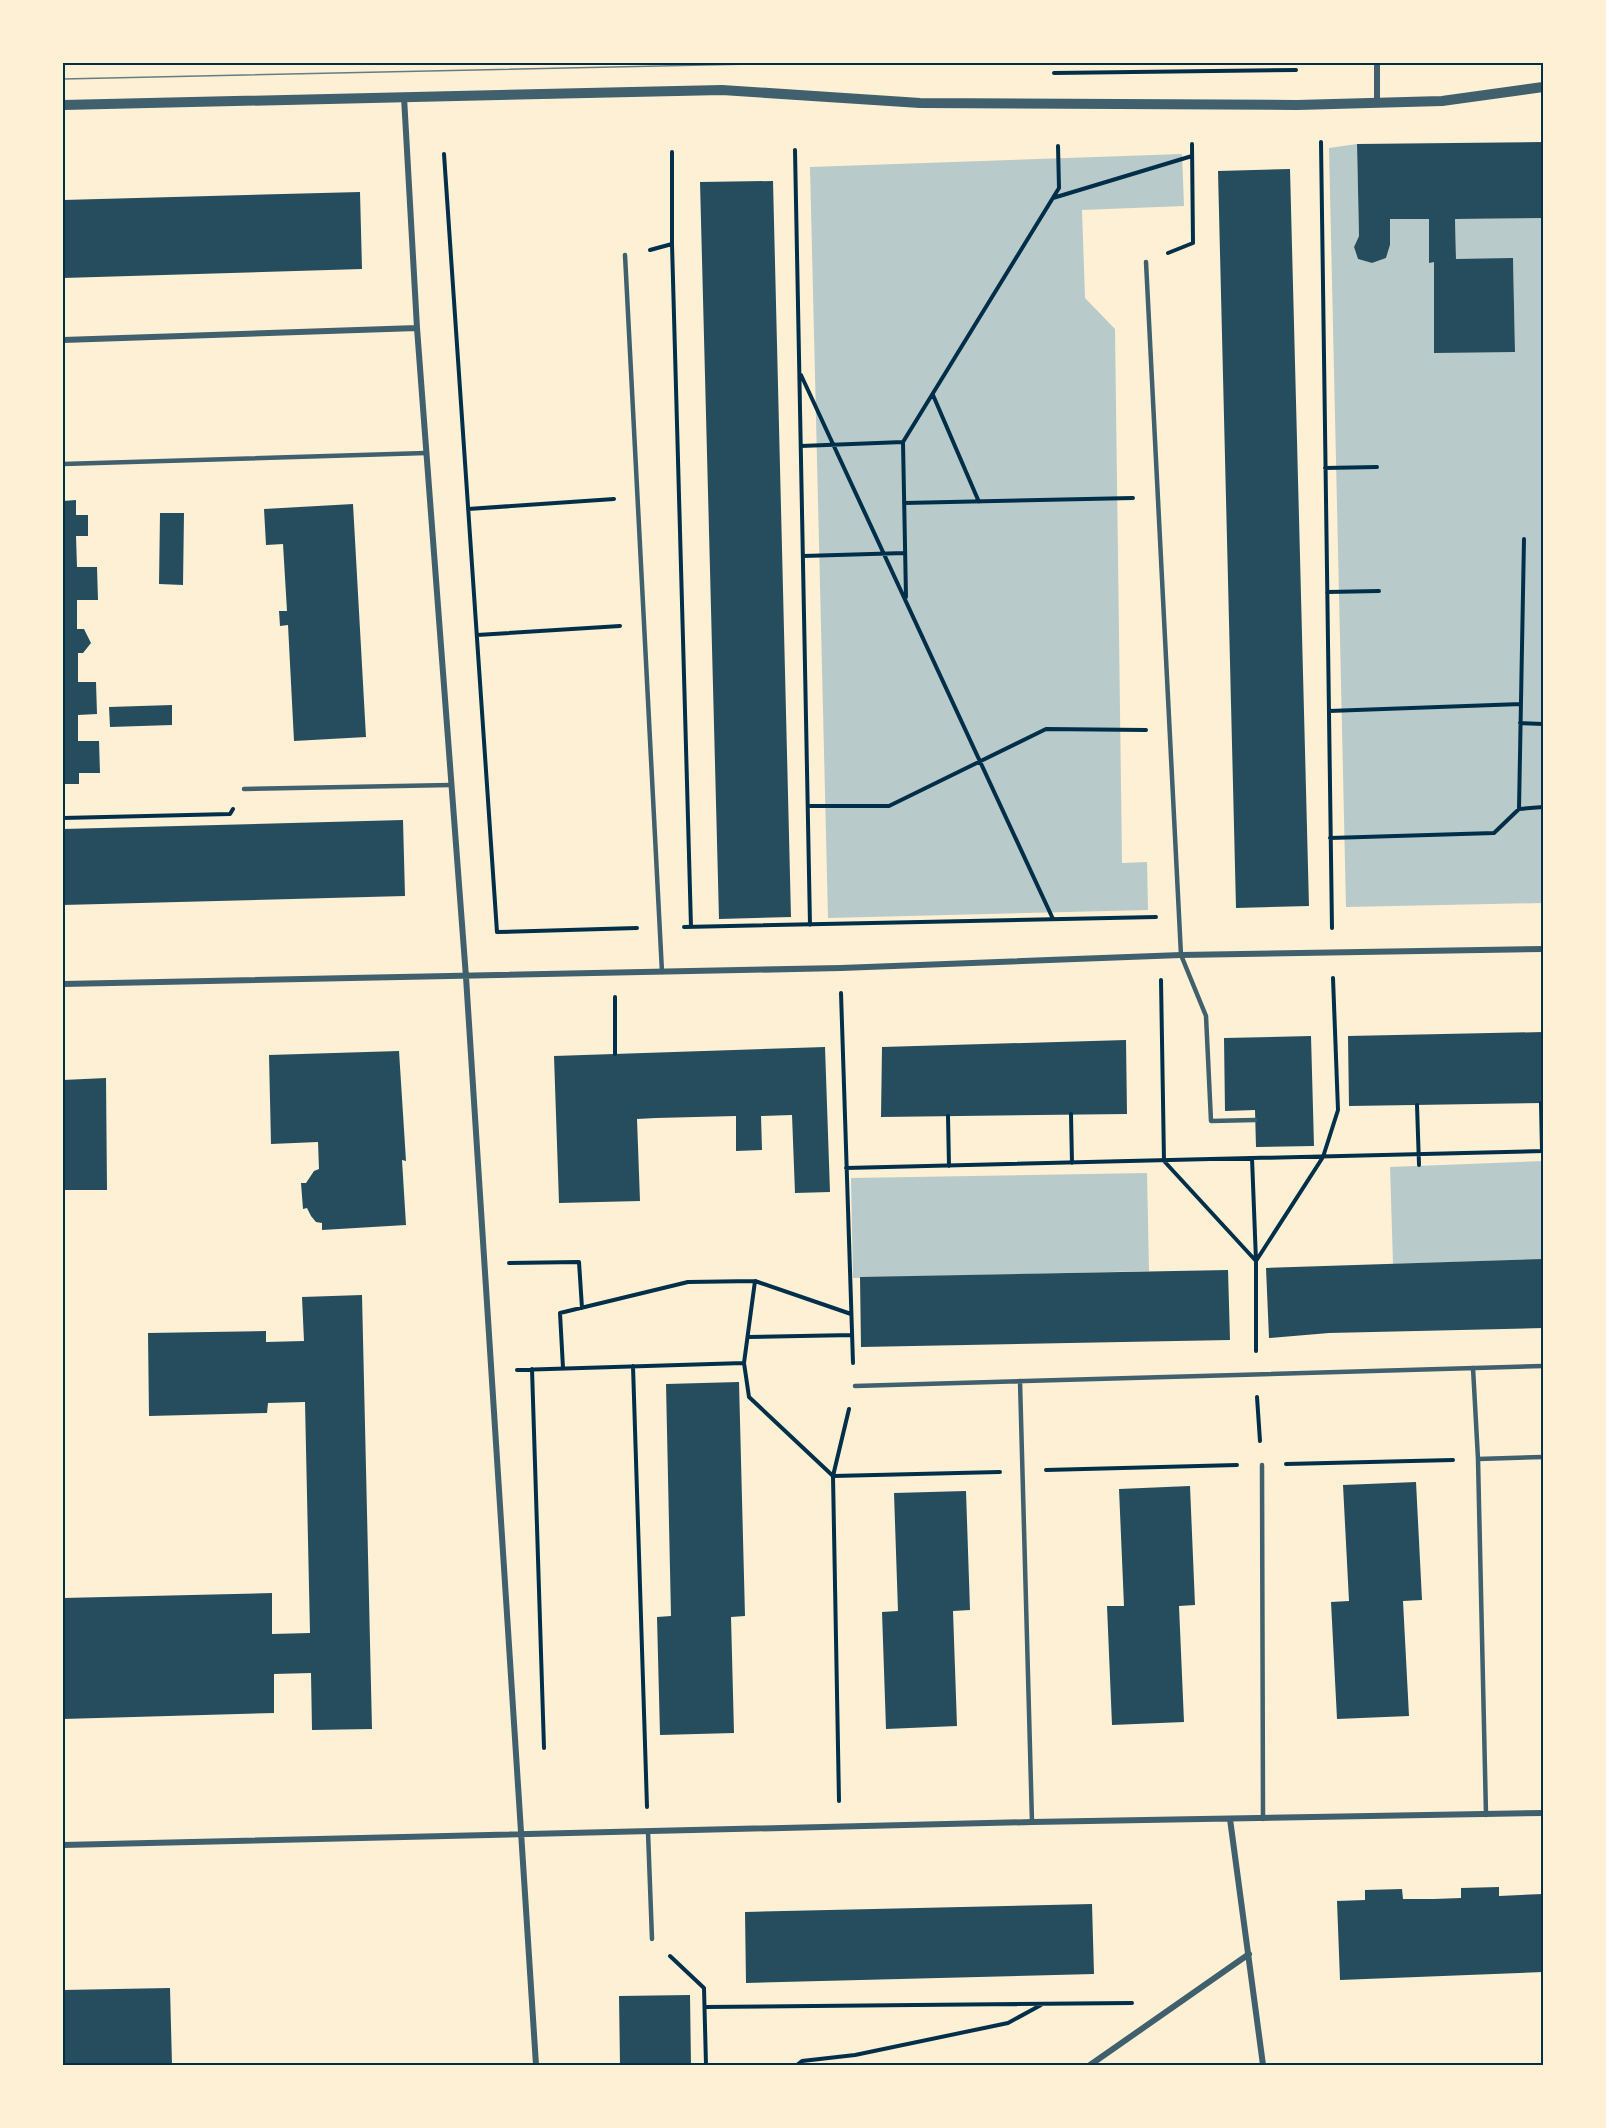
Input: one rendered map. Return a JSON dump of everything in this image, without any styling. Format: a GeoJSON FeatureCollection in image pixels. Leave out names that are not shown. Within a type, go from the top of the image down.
{"type":"FeatureCollection","features":[{"type":"Feature","properties":{"kind":"street"},"geometry":{"type":"LineString","coordinates":[[1377,63],[1377,104]]}},
{"type":"Feature","properties":{"kind":"street"},"geometry":{"type":"LineString","coordinates":[[63,105],[722,90],[920,102],[1297,105],[1442,101],[1543,87]]}},
{"type":"Feature","properties":{"kind":"street"},"geometry":{"type":"LineString","coordinates":[[404,97],[417,328],[466,977],[536,2065]]}},
{"type":"Feature","properties":{"kind":"street"},"geometry":{"type":"LineString","coordinates":[[63,340],[417,328]]}},
{"type":"Feature","properties":{"kind":"street"},"geometry":{"type":"LineString","coordinates":[[63,984],[662,972],[996,963],[1160,955],[1543,949]]}},
{"type":"Feature","properties":{"kind":"street"},"geometry":{"type":"LineString","coordinates":[[63,1845],[1032,1822],[1543,1813]]}},
{"type":"Feature","properties":{"kind":"street"},"geometry":{"type":"LineString","coordinates":[[1230,1819],[1263,2065]]}},
{"type":"Feature","properties":{"kind":"street"},"geometry":{"type":"LineString","coordinates":[[1090,2065],[1249,1954]]}},
{"type":"Feature","properties":{"kind":"lane"},"geometry":{"type":"LineString","coordinates":[[625,255],[662,972]]}},
{"type":"Feature","properties":{"kind":"lane"},"geometry":{"type":"LineString","coordinates":[[1146,262],[1181,955],[1206,1016],[1211,1121],[1255,1120]]}},
{"type":"Feature","properties":{"kind":"lane"},"geometry":{"type":"LineString","coordinates":[[63,464],[426,453]]}},
{"type":"Feature","properties":{"kind":"lane"},"geometry":{"type":"LineString","coordinates":[[244,789],[451,785]]}},
{"type":"Feature","properties":{"kind":"lane"},"geometry":{"type":"LineString","coordinates":[[855,1386],[1543,1366]]}},
{"type":"Feature","properties":{"kind":"lane"},"geometry":{"type":"LineString","coordinates":[[1473,1368],[1478,1459],[1486,1815]]}},
{"type":"Feature","properties":{"kind":"lane"},"geometry":{"type":"LineString","coordinates":[[1020,1382],[1032,1822]]}},
{"type":"Feature","properties":{"kind":"lane"},"geometry":{"type":"LineString","coordinates":[[1478,1459],[1543,1457]]}},
{"type":"Feature","properties":{"kind":"lane"},"geometry":{"type":"LineString","coordinates":[[1262,1465],[1263,1819]]}},
{"type":"Feature","properties":{"kind":"lane"},"geometry":{"type":"LineString","coordinates":[[648,1832],[652,1939]]}},
{"type":"Feature","properties":{"kind":"path"},"geometry":{"type":"LineString","coordinates":[[1053,73],[1296,70]]}},
{"type":"Feature","properties":{"kind":"path"},"geometry":{"type":"LineString","coordinates":[[1256,1260],[1323,1157],[1338,1110],[1332,952],[1321,142]]}},
{"type":"Feature","properties":{"kind":"path"},"geometry":{"type":"LineString","coordinates":[[1146,262],[1193,243],[1192,144]]}},
{"type":"Feature","properties":{"kind":"path"},"geometry":{"type":"LineString","coordinates":[[906,601],[903,442],[1059,188],[1058,146]]}},
{"type":"Feature","properties":{"kind":"path"},"geometry":{"type":"LineString","coordinates":[[795,150],[810,925]]}},
{"type":"Feature","properties":{"kind":"path"},"geometry":{"type":"LineString","coordinates":[[672,152],[672,244],[691,927]]}},
{"type":"Feature","properties":{"kind":"path"},"geometry":{"type":"LineString","coordinates":[[1053,199],[1192,156]]}},
{"type":"Feature","properties":{"kind":"path"},"geometry":{"type":"LineString","coordinates":[[625,255],[672,244]]}},
{"type":"Feature","properties":{"kind":"path"},"geometry":{"type":"LineString","coordinates":[[800,372],[1053,919]]}},
{"type":"Feature","properties":{"kind":"path"},"geometry":{"type":"LineString","coordinates":[[932,394],[980,502]]}},
{"type":"Feature","properties":{"kind":"path"},"geometry":{"type":"LineString","coordinates":[[801,446],[903,442]]}},
{"type":"Feature","properties":{"kind":"path"},"geometry":{"type":"LineString","coordinates":[[1325,468],[1377,467]]}},
{"type":"Feature","properties":{"kind":"path"},"geometry":{"type":"LineString","coordinates":[[468,509],[638,498]]}},
{"type":"Feature","properties":{"kind":"path"},"geometry":{"type":"LineString","coordinates":[[904,504],[1158,498]]}},
{"type":"Feature","properties":{"kind":"path"},"geometry":{"type":"LineString","coordinates":[[1519,809],[1524,539]]}},
{"type":"Feature","properties":{"kind":"path"},"geometry":{"type":"LineString","coordinates":[[803,556],[905,553]]}},
{"type":"Feature","properties":{"kind":"path"},"geometry":{"type":"LineString","coordinates":[[1327,592],[1379,591]]}},
{"type":"Feature","properties":{"kind":"path"},"geometry":{"type":"LineString","coordinates":[[477,635],[644,624]]}},
{"type":"Feature","properties":{"kind":"path"},"geometry":{"type":"LineString","coordinates":[[1329,711],[1521,704]]}},
{"type":"Feature","properties":{"kind":"path"},"geometry":{"type":"LineString","coordinates":[[1520,723],[1543,724]]}},
{"type":"Feature","properties":{"kind":"path"},"geometry":{"type":"LineString","coordinates":[[808,806],[889,806],[1046,729],[1169,731]]}},
{"type":"Feature","properties":{"kind":"path"},"geometry":{"type":"LineString","coordinates":[[63,818],[230,814],[244,789]]}},
{"type":"Feature","properties":{"kind":"path"},"geometry":{"type":"LineString","coordinates":[[1330,838],[1494,833],[1519,809],[1543,807]]}},
{"type":"Feature","properties":{"kind":"path"},"geometry":{"type":"LineString","coordinates":[[1160,955],[1164,1161],[1256,1260]]}},
{"type":"Feature","properties":{"kind":"path"},"geometry":{"type":"LineString","coordinates":[[614,973],[615,1054]]}},
{"type":"Feature","properties":{"kind":"path"},"geometry":{"type":"LineString","coordinates":[[846,1168],[1543,1151],[1541,1103]]}},
{"type":"Feature","properties":{"kind":"path"},"geometry":{"type":"LineString","coordinates":[[1417,1105],[1419,1165]]}},
{"type":"Feature","properties":{"kind":"path"},"geometry":{"type":"LineString","coordinates":[[1071,1114],[1072,1163]]}},
{"type":"Feature","properties":{"kind":"path"},"geometry":{"type":"LineString","coordinates":[[948,1116],[949,1166]]}},
{"type":"Feature","properties":{"kind":"path"},"geometry":{"type":"LineString","coordinates":[[1252,1158],[1256,1260],[1256,1354]]}},
{"type":"Feature","properties":{"kind":"path"},"geometry":{"type":"LineString","coordinates":[[1543,1175],[1543,1185]]}},
{"type":"Feature","properties":{"kind":"path"},"geometry":{"type":"LineString","coordinates":[[484,1264],[579,1262],[582,1308]]}},
{"type":"Feature","properties":{"kind":"path"},"geometry":{"type":"LineString","coordinates":[[755,1281],[744,1363],[749,1397],[833,1476],[1478,1459]]}},
{"type":"Feature","properties":{"kind":"path"},"geometry":{"type":"LineString","coordinates":[[563,1368],[560,1313],[688,1282],[755,1281],[851,1314]]}},
{"type":"Feature","properties":{"kind":"path"},"geometry":{"type":"LineString","coordinates":[[748,1337],[852,1335]]}},
{"type":"Feature","properties":{"kind":"path"},"geometry":{"type":"LineString","coordinates":[[490,1371],[744,1363]]}},
{"type":"Feature","properties":{"kind":"path"},"geometry":{"type":"LineString","coordinates":[[633,1366],[648,1832]]}},
{"type":"Feature","properties":{"kind":"path"},"geometry":{"type":"LineString","coordinates":[[532,1370],[544,1756]]}},
{"type":"Feature","properties":{"kind":"path"},"geometry":{"type":"LineString","coordinates":[[652,1939],[704,1988],[706,2065]]}},
{"type":"Feature","properties":{"kind":"path"},"geometry":{"type":"LineString","coordinates":[[705,2007],[1177,2003]]}},
{"type":"Feature","properties":{"kind":"path"},"geometry":{"type":"LineString","coordinates":[[797,2065],[802,2061],[855,2055],[1008,2023],[1043,2004]]}},
{"type":"Feature","properties":{"kind":"shaded area"},"geometry":{"type":"Polygon","coordinates":[[[1357,144],[1359,236],[1354,247],[1358,259],[1372,263],[1386,258],[1390,245],[1390,219],[1429,219],[1429,262],[1434,262],[1434,352],[1515,351],[1513,259],[1456,259],[1455,219],[1543,218],[1543,903],[1346,907],[1329,148],[1357,144]]]}},
{"type":"Feature","properties":{"kind":"shaded area"},"geometry":{"type":"Polygon","coordinates":[[[1182,154],[1184,206],[1082,210],[1085,298],[1115,329],[1122,863],[1147,862],[1148,910],[828,918],[810,167],[1182,154]]]}},
{"type":"Feature","properties":{"kind":"shaded area"},"geometry":{"type":"Polygon","coordinates":[[[1543,1161],[1543,1259],[1393,1264],[1390,1167],[1543,1161]]]}},
{"type":"Feature","properties":{"kind":"shaded area"},"geometry":{"type":"Polygon","coordinates":[[[1147,1173],[1149,1271],[853,1278],[851,1178],[1147,1173]]]}},
{"type":"Feature","properties":{"kind":"building"},"geometry":{"type":"Polygon","coordinates":[[[1543,142],[1543,218],[1455,219],[1456,259],[1513,258],[1515,352],[1434,353],[1434,262],[1429,263],[1429,219],[1390,219],[1390,245],[1386,258],[1372,263],[1358,259],[1354,247],[1359,236],[1357,144],[1543,142]]]}},
{"type":"Feature","properties":{"kind":"building"},"geometry":{"type":"Polygon","coordinates":[[[1290,169],[1309,906],[1236,908],[1218,171],[1290,169]]]}},
{"type":"Feature","properties":{"kind":"building"},"geometry":{"type":"Polygon","coordinates":[[[773,181],[791,917],[719,919],[700,182],[773,181]]]}},
{"type":"Feature","properties":{"kind":"building"},"geometry":{"type":"Polygon","coordinates":[[[360,192],[362,269],[63,278],[63,200],[360,192]]]}},
{"type":"Feature","properties":{"kind":"building"},"geometry":{"type":"Polygon","coordinates":[[[76,500],[76,515],[88,515],[88,536],[76,536],[77,567],[97,567],[98,600],[77,600],[77,629],[84,629],[91,643],[83,653],[78,653],[78,682],[96,682],[97,714],[78,715],[78,741],[99,741],[100,773],[79,773],[79,784],[63,784],[63,501],[76,500]]]}},
{"type":"Feature","properties":{"kind":"building"},"geometry":{"type":"Polygon","coordinates":[[[353,504],[366,737],[294,741],[288,625],[280,626],[279,611],[287,611],[283,544],[266,545],[264,509],[353,504]]]}},
{"type":"Feature","properties":{"kind":"building"},"geometry":{"type":"Polygon","coordinates":[[[160,513],[184,513],[183,585],[159,584],[160,513]]]}},
{"type":"Feature","properties":{"kind":"building"},"geometry":{"type":"Polygon","coordinates":[[[172,705],[172,725],[110,727],[109,707],[172,705]]]}},
{"type":"Feature","properties":{"kind":"building"},"geometry":{"type":"Polygon","coordinates":[[[403,820],[405,896],[63,905],[63,829],[403,820]]]}},
{"type":"Feature","properties":{"kind":"building"},"geometry":{"type":"Polygon","coordinates":[[[1543,1032],[1543,1103],[1349,1106],[1348,1036],[1543,1032]]]}},
{"type":"Feature","properties":{"kind":"building"},"geometry":{"type":"Polygon","coordinates":[[[1311,1036],[1314,1146],[1256,1147],[1255,1110],[1225,1111],[1224,1038],[1311,1036]]]}},
{"type":"Feature","properties":{"kind":"building"},"geometry":{"type":"Polygon","coordinates":[[[1126,1040],[1127,1114],[881,1117],[882,1047],[1126,1040]]]}},
{"type":"Feature","properties":{"kind":"building"},"geometry":{"type":"Polygon","coordinates":[[[825,1047],[830,1192],[795,1193],[792,1115],[761,1116],[762,1150],[736,1151],[736,1116],[656,1118],[637,1119],[640,1201],[559,1203],[554,1056],[825,1047]]]}},
{"type":"Feature","properties":{"kind":"building"},"geometry":{"type":"Polygon","coordinates":[[[399,1051],[406,1161],[402,1160],[406,1225],[322,1230],[322,1223],[316,1222],[307,1208],[303,1209],[301,1183],[306,1183],[314,1171],[319,1169],[318,1142],[271,1144],[269,1055],[399,1051]]]}},
{"type":"Feature","properties":{"kind":"building"},"geometry":{"type":"Polygon","coordinates":[[[106,1078],[107,1190],[63,1190],[63,1080],[106,1078]]]}},
{"type":"Feature","properties":{"kind":"building"},"geometry":{"type":"Polygon","coordinates":[[[1543,1259],[1543,1328],[1329,1333],[1269,1338],[1266,1268],[1543,1259]]]}},
{"type":"Feature","properties":{"kind":"building"},"geometry":{"type":"Polygon","coordinates":[[[1228,1270],[1230,1340],[861,1347],[860,1277],[1228,1270]]]}},
{"type":"Feature","properties":{"kind":"building"},"geometry":{"type":"Polygon","coordinates":[[[362,1295],[372,1729],[312,1730],[311,1673],[274,1674],[274,1713],[63,1719],[63,1598],[272,1593],[272,1634],[310,1633],[305,1402],[268,1403],[267,1413],[149,1416],[148,1333],[266,1331],[266,1342],[304,1341],[302,1297],[362,1295]]]}},
{"type":"Feature","properties":{"kind":"building"},"geometry":{"type":"Polygon","coordinates":[[[739,1382],[745,1616],[731,1617],[734,1733],[660,1735],[657,1617],[671,1616],[666,1384],[739,1382]]]}},
{"type":"Feature","properties":{"kind":"building"},"geometry":{"type":"Polygon","coordinates":[[[1416,1482],[1422,1600],[1403,1601],[1409,1716],[1337,1719],[1331,1602],[1349,1601],[1343,1485],[1416,1482]]]}},
{"type":"Feature","properties":{"kind":"building"},"geometry":{"type":"Polygon","coordinates":[[[1190,1486],[1195,1605],[1179,1606],[1184,1722],[1112,1725],[1107,1606],[1124,1606],[1119,1489],[1190,1486]]]}},
{"type":"Feature","properties":{"kind":"building"},"geometry":{"type":"Polygon","coordinates":[[[966,1491],[970,1610],[953,1611],[957,1726],[886,1729],[882,1612],[898,1611],[894,1493],[966,1491]]]}},
{"type":"Feature","properties":{"kind":"building"},"geometry":{"type":"Polygon","coordinates":[[[1499,1887],[1499,1896],[1543,1894],[1543,1972],[1340,1980],[1337,1901],[1365,1900],[1365,1890],[1402,1889],[1403,1899],[1434,1899],[1461,1898],[1461,1888],[1499,1887]]]}},
{"type":"Feature","properties":{"kind":"building"},"geometry":{"type":"Polygon","coordinates":[[[1092,1904],[1094,1974],[746,1983],[745,1912],[1092,1904]]]}},
{"type":"Feature","properties":{"kind":"building"},"geometry":{"type":"Polygon","coordinates":[[[170,1988],[172,2065],[63,2065],[63,1990],[170,1988]]]}},
{"type":"Feature","properties":{"kind":"building"},"geometry":{"type":"Polygon","coordinates":[[[690,1995],[691,2065],[620,2065],[619,1996],[690,1995]]]}},
{"type":"Feature","properties":{"kind":"tram line"},"geometry":{"type":"LineString","coordinates":[[63,79],[800,63]]}}]}
